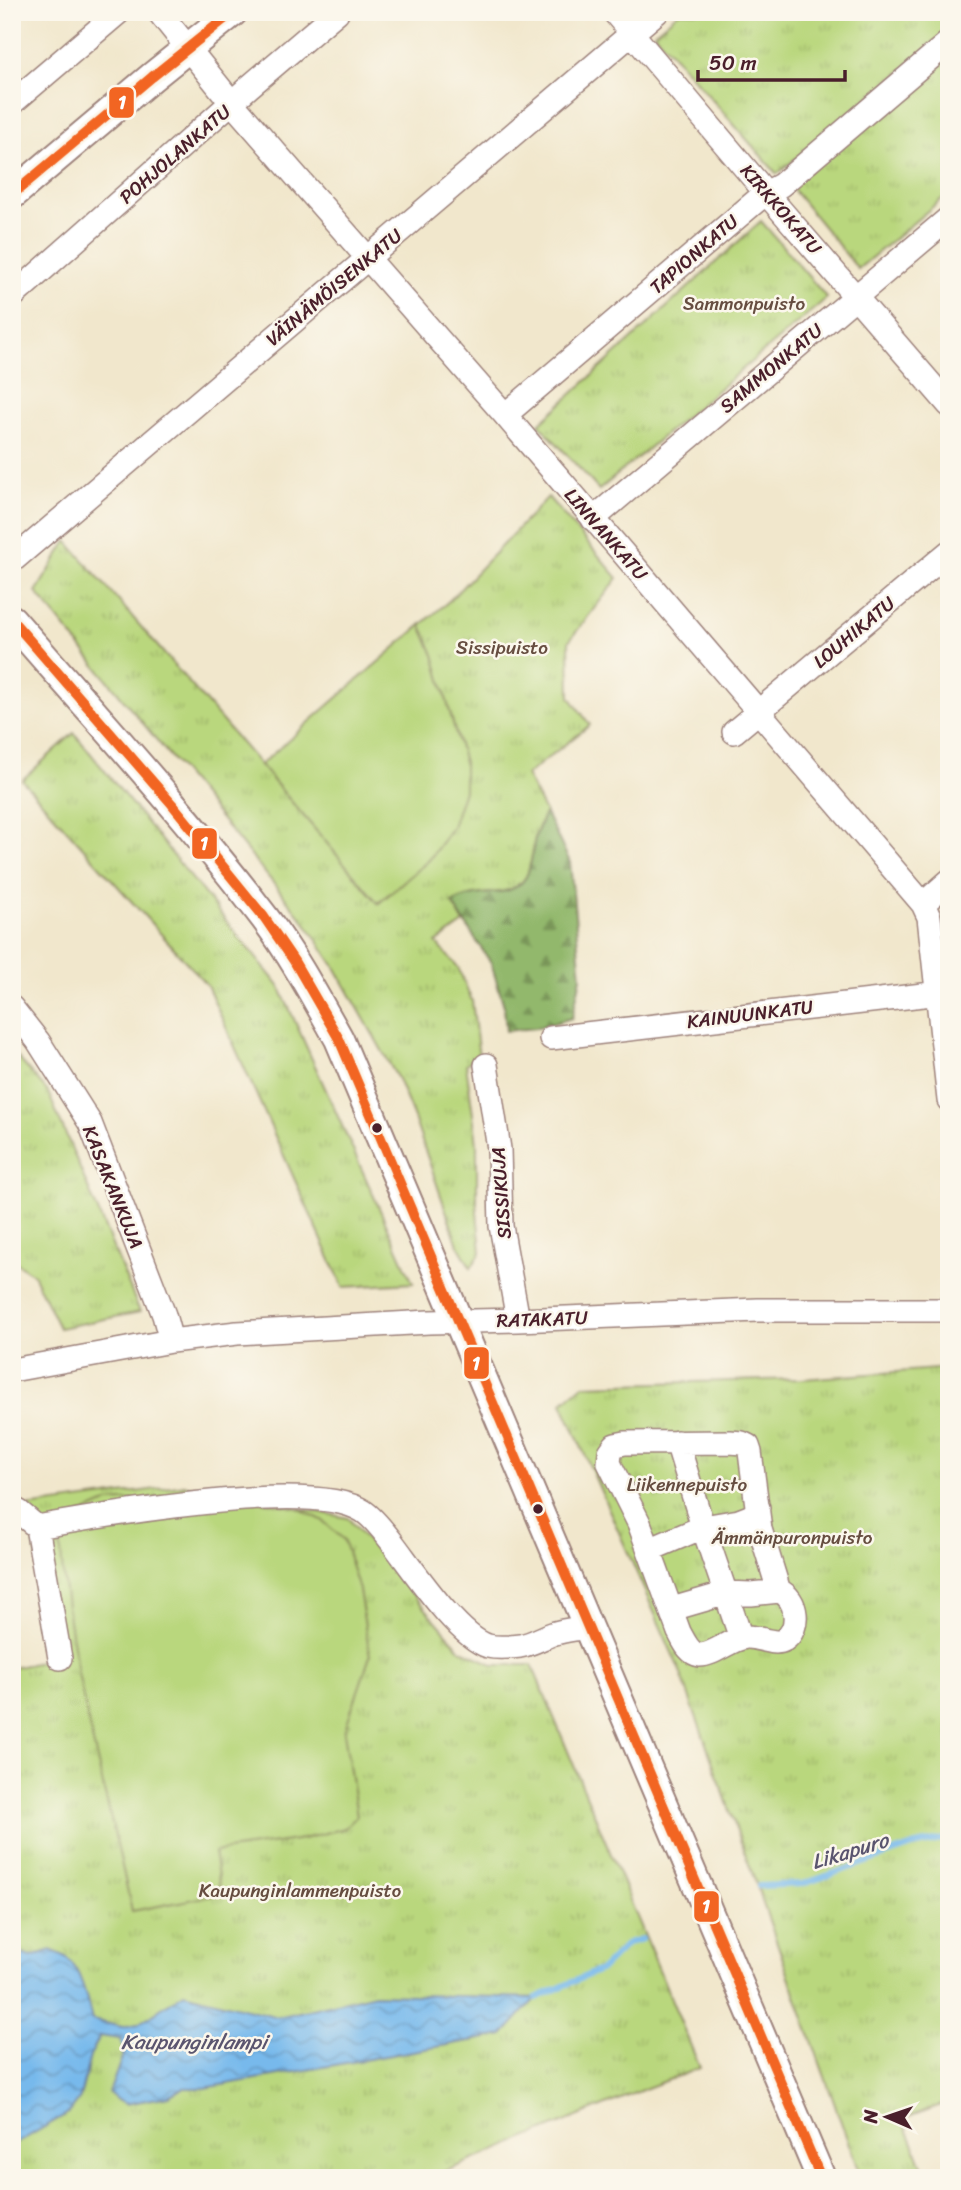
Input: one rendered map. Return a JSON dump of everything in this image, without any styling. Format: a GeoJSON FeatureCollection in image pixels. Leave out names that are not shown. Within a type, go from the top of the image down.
{"type":"FeatureCollection","features":[{"type":"Feature","properties":{"kind":"main road"},"geometry":{"type":"LineString","coordinates":[[12,195],[233,12]]}},
{"type":"Feature","properties":{"kind":"main road"},"geometry":{"type":"LineString","coordinates":[[12,620],[185,819],[265,918],[303,976],[345,1051],[821,2178]]}},
{"type":"Feature","properties":{"kind":"street"},"geometry":{"type":"LineString","coordinates":[[12,103],[119,12]]}},
{"type":"Feature","properties":{"kind":"street","name":"LINNANKATU"},"geometry":{"type":"LineString","coordinates":[[159,12],[232,103],[505,415],[923,904],[929,917],[943,992],[949,1100]]}},
{"type":"Feature","properties":{"kind":"street","name":"POHJOLANKATU"},"geometry":{"type":"LineString","coordinates":[[13,295],[337,12]]}},
{"type":"Feature","properties":{"kind":"street","name":"KIRKKOKATU"},"geometry":{"type":"LineString","coordinates":[[614,12],[949,405]]}},
{"type":"Feature","properties":{"kind":"street","name":"VÄINÄMÖISENKATU"},"geometry":{"type":"LineString","coordinates":[[12,561],[657,12]]}},
{"type":"Feature","properties":{"kind":"street","name":"TAPIONKATU"},"geometry":{"type":"LineString","coordinates":[[505,415],[949,42]]}},
{"type":"Feature","properties":{"kind":"street","name":"SAMMONKATU"},"geometry":{"type":"LineString","coordinates":[[593,519],[949,218]]}},
{"type":"Feature","properties":{"kind":"street","name":"LOUHIKATU"},"geometry":{"type":"LineString","coordinates":[[734,732],[949,552]]}},
{"type":"Feature","properties":{"kind":"street"},"geometry":{"type":"LineString","coordinates":[[923,904],[949,881]]}},
{"type":"Feature","properties":{"kind":"street","name":"KAINUUNKATU"},"geometry":{"type":"LineString","coordinates":[[551,1038],[943,992]]}},
{"type":"Feature","properties":{"kind":"street","name":"KASAKANKUJA"},"geometry":{"type":"LineString","coordinates":[[12,1008],[38,1041],[90,1123],[164,1315],[170,1341]]}},
{"type":"Feature","properties":{"kind":"street","name":"SISSIKUJA"},"geometry":{"type":"LineString","coordinates":[[486,1065],[499,1149],[501,1226],[518,1320]]}},
{"type":"Feature","properties":{"kind":"street","name":"RATAKATU"},"geometry":{"type":"LineString","coordinates":[[12,1370],[170,1341],[237,1333],[460,1321],[758,1310],[949,1310]]}},
{"type":"Feature","properties":{"kind":"street"},"geometry":{"type":"LineString","coordinates":[[671,1609],[727,1593],[779,1591],[789,1596],[796,1611],[793,1630],[787,1638],[778,1643],[757,1637],[741,1638],[708,1653],[694,1653],[679,1632],[649,1550],[609,1463],[610,1452],[615,1446],[625,1443],[742,1443],[748,1446],[760,1529],[779,1591]]}},
{"type":"Feature","properties":{"kind":"street"},"geometry":{"type":"LineString","coordinates":[[677,1443],[741,1638]]}},
{"type":"Feature","properties":{"kind":"street"},"geometry":{"type":"LineString","coordinates":[[37,1527],[135,1510],[242,1500],[283,1498],[343,1503],[363,1511],[383,1531],[467,1635],[489,1646],[521,1646],[555,1633],[586,1627]]}},
{"type":"Feature","properties":{"kind":"street"},"geometry":{"type":"LineString","coordinates":[[649,1550],[703,1527],[752,1516],[758,1508]]}},
{"type":"Feature","properties":{"kind":"street"},"geometry":{"type":"LineString","coordinates":[[12,1510],[18,1511],[37,1527],[60,1658]]}},
{"type":"Feature","properties":{"kind":"green space"},"geometry":{"type":"Polygon","coordinates":[[[679,12],[949,12],[949,32],[777,174],[654,33],[679,12]]]}},
{"type":"Feature","properties":{"kind":"green space"},"geometry":{"type":"Polygon","coordinates":[[[949,52],[949,193],[858,269],[790,186],[949,52]]]}},
{"type":"Feature","properties":{"kind":"green space","name":"Sammonpuisto"},"geometry":{"type":"Polygon","coordinates":[[[761,221],[827,298],[599,490],[539,424],[761,221]]]}},
{"type":"Feature","properties":{"kind":"green space","name":"Sissipuisto"},"geometry":{"type":"Polygon","coordinates":[[[548,497],[618,578],[569,641],[570,697],[590,725],[526,775],[545,812],[535,838],[528,873],[519,885],[511,890],[470,896],[453,904],[464,923],[436,943],[458,967],[472,1001],[479,1057],[466,1064],[477,1143],[477,1212],[481,1252],[471,1268],[458,1245],[398,1079],[335,967],[305,922],[36,592],[67,541],[379,903],[429,860],[452,827],[464,763],[434,655],[421,625],[450,600],[548,497]]]}},
{"type":"Feature","properties":{"kind":"green space"},"geometry":{"type":"Polygon","coordinates":[[[421,625],[434,655],[464,763],[464,790],[452,827],[429,860],[378,903],[260,765],[421,625]]]}},
{"type":"Feature","properties":{"kind":"green space"},"geometry":{"type":"Polygon","coordinates":[[[74,733],[279,986],[413,1283],[343,1287],[207,985],[22,780],[74,733]]]}},
{"type":"Feature","properties":{"kind":"green space"},"geometry":{"type":"Polygon","coordinates":[[[545,812],[570,862],[581,977],[572,1018],[536,1028],[506,1031],[504,1006],[491,963],[452,903],[469,896],[511,890],[519,885],[528,872],[535,838],[545,812]]]}},
{"type":"Feature","properties":{"kind":"green space"},"geometry":{"type":"Polygon","coordinates":[[[12,1051],[48,1092],[140,1312],[59,1328],[33,1274],[12,1260],[12,1051]]]}},
{"type":"Feature","properties":{"kind":"green space","name":"Ämmänpuronpuisto"},"geometry":{"type":"Polygon","coordinates":[[[949,1368],[949,2102],[903,2119],[927,2178],[861,2178],[680,1671],[562,1403],[583,1385],[802,1379],[949,1368]]]}},
{"type":"Feature","properties":{"kind":"green space","name":"Kaupunginlammenpuisto"},"geometry":{"type":"Polygon","coordinates":[[[186,1485],[348,1518],[460,1649],[494,1665],[532,1665],[700,2068],[429,2178],[12,2178],[12,1668],[59,1658],[26,1507],[186,1485]]]}},
{"type":"Feature","properties":{"kind":"green space"},"geometry":{"type":"Polygon","coordinates":[[[228,1494],[298,1508],[322,1520],[343,1539],[359,1590],[370,1656],[344,1732],[357,1816],[345,1828],[303,1839],[214,1852],[221,1894],[132,1911],[79,1678],[64,1583],[60,1536],[79,1515],[109,1502],[228,1494]]]}},
{"type":"Feature","properties":{"kind":"water","name":"Kaupunginlampi"},"geometry":{"type":"Polygon","coordinates":[[[51,1950],[72,1963],[83,1987],[92,2020],[122,2027],[138,2024],[184,1993],[278,2017],[375,1994],[536,1998],[503,2035],[205,2088],[183,2088],[168,2096],[126,2104],[109,2093],[124,2052],[120,2039],[100,2036],[90,2056],[80,2098],[70,2112],[12,2146],[12,1951],[31,1957],[51,1950]]]}},
{"type":"Feature","properties":{"kind":"waterway","name":"Likapuro"},"geometry":{"type":"LineString","coordinates":[[759,1886],[803,1884],[913,1846],[949,1838]]}},
{"type":"Feature","properties":{"kind":"waterway"},"geometry":{"type":"LineString","coordinates":[[536,1998],[602,1969],[628,1943],[642,1939]]}},
{"type":"Feature","properties":{"kind":"transit line","name":"1"},"geometry":{"type":"LineString","coordinates":[[12,195],[233,12]]}},
{"type":"Feature","properties":{"kind":"transit line","name":"1"},"geometry":{"type":"LineString","coordinates":[[12,620],[172,804],[264,917],[294,961],[339,1039],[821,2178]]}},
{"type":"Feature","properties":{"kind":"park label","name":"Liikennepuisto"},"geometry":{"type":"Point","coordinates":[687,1484]}}]}
